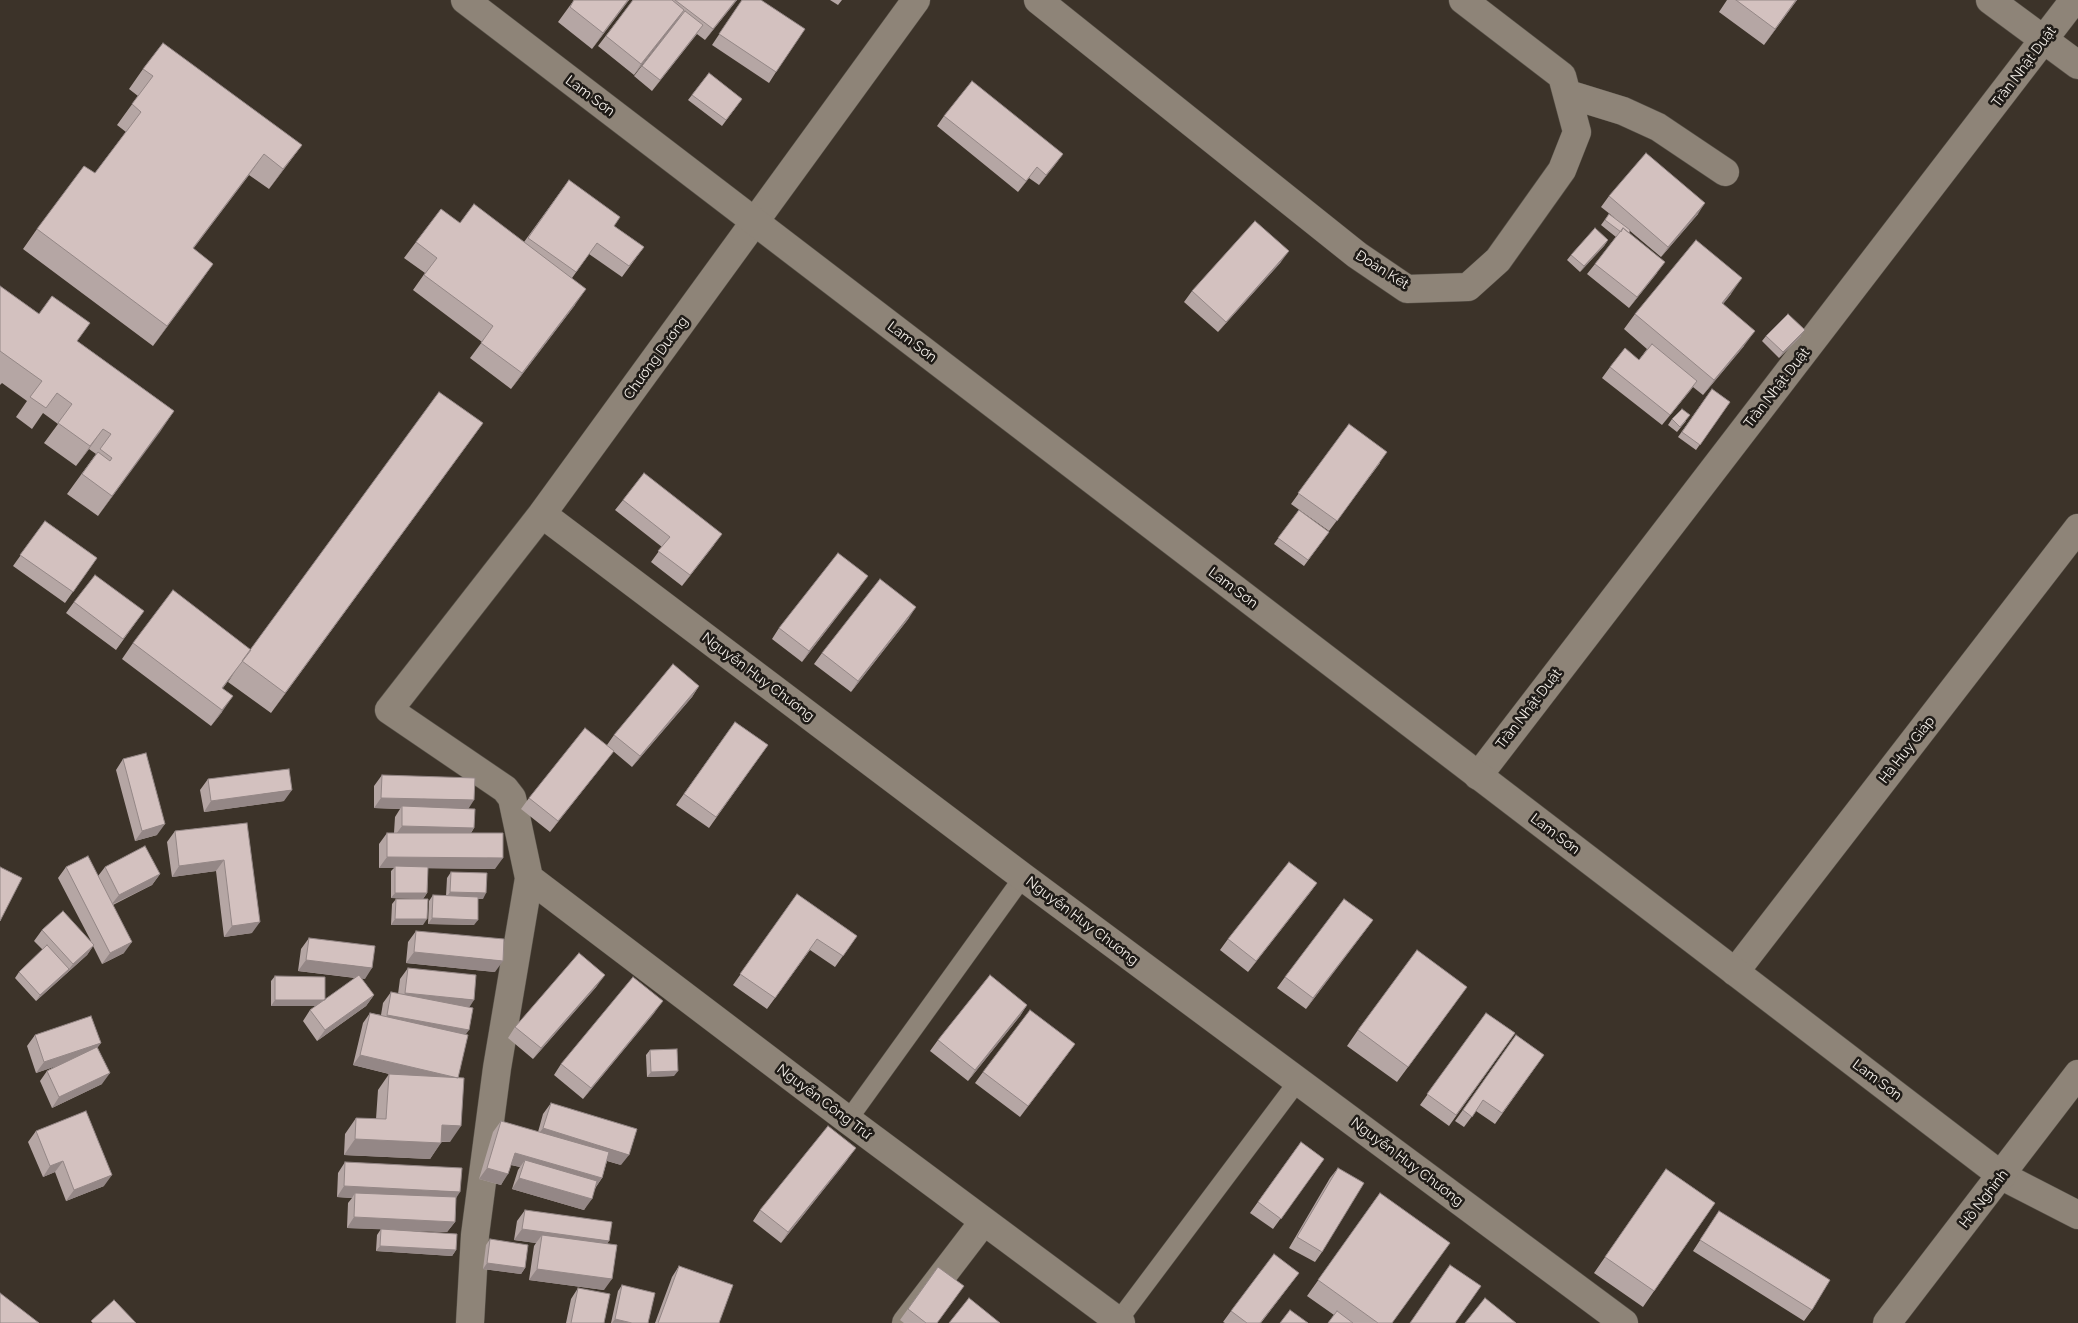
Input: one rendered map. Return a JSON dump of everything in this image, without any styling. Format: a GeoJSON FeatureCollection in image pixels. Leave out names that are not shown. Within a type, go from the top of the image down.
{"type":"FeatureCollection","features":[{"type":"Feature","properties":{"kind":"street","name":"Lam Sơn"},"geometry":{"type":"LineString","coordinates":[[465,0],[2002,1176],[2078,1215]]}},
{"type":"Feature","properties":{"kind":"street","name":"Chương Dương"},"geometry":{"type":"LineString","coordinates":[[529,878],[512,798],[505,788],[389,710],[542,514],[916,0]]}},
{"type":"Feature","properties":{"kind":"street","name":"Đoàn Kết"},"geometry":{"type":"LineString","coordinates":[[1038,0],[1357,255],[1407,289],[1468,288],[1498,260],[1562,170],[1577,132],[1562,76],[1463,0]]}},
{"type":"Feature","properties":{"kind":"street"},"geometry":{"type":"LineString","coordinates":[[1990,0],[2078,65]]}},
{"type":"Feature","properties":{"kind":"street","name":"Trần Nhật Duật"},"geometry":{"type":"LineString","coordinates":[[1478,776],[2045,41],[2074,0]]}},
{"type":"Feature","properties":{"kind":"street"},"geometry":{"type":"LineString","coordinates":[[1568,94],[1623,111],[1658,128],[1725,172]]}},
{"type":"Feature","properties":{"kind":"street","name":"Nguyễn Huy Chương"},"geometry":{"type":"LineString","coordinates":[[542,514],[1023,877],[1624,1323]]}},
{"type":"Feature","properties":{"kind":"street","name":"Hà Huy Giáp"},"geometry":{"type":"LineString","coordinates":[[1736,972],[2078,528]]}},
{"type":"Feature","properties":{"kind":"street"},"geometry":{"type":"LineString","coordinates":[[470,1323],[475,1235],[495,1088],[529,878]]}},
{"type":"Feature","properties":{"kind":"street","name":"Nguyễn Công Trứ"},"geometry":{"type":"LineString","coordinates":[[529,878],[848,1120],[1120,1322]]}},
{"type":"Feature","properties":{"kind":"street","name":"Hồ Nghinh"},"geometry":{"type":"LineString","coordinates":[[1887,1323],[2002,1176],[2078,1074]]}},
{"type":"Feature","properties":{"kind":"street"},"geometry":{"type":"LineString","coordinates":[[906,1323],[984,1221]]}},
{"type":"Feature","properties":{"kind":"lane"},"geometry":{"type":"LineString","coordinates":[[848,1120],[1023,877]]}},
{"type":"Feature","properties":{"kind":"lane"},"geometry":{"type":"LineString","coordinates":[[1120,1322],[1298,1081]]}},
{"type":"Feature","properties":{"kind":"building"},"geometry":{"type":"Polygon","coordinates":[[[574,0],[628,0],[603,33],[570,7],[574,0]]]}},
{"type":"Feature","properties":{"kind":"building"},"geometry":{"type":"Polygon","coordinates":[[[633,0],[672,0],[684,10],[641,64],[606,36],[633,0]]]}},
{"type":"Feature","properties":{"kind":"building"},"geometry":{"type":"Polygon","coordinates":[[[675,0],[736,0],[713,29],[675,0]]]}},
{"type":"Feature","properties":{"kind":"building"},"geometry":{"type":"Polygon","coordinates":[[[742,0],[761,0],[805,29],[776,72],[719,34],[742,0]]]}},
{"type":"Feature","properties":{"kind":"building"},"geometry":{"type":"Polygon","coordinates":[[[1736,0],[1796,0],[1775,29],[1736,0]]]}},
{"type":"Feature","properties":{"kind":"building"},"geometry":{"type":"Polygon","coordinates":[[[685,11],[703,25],[660,80],[642,66],[685,11]]]}},
{"type":"Feature","properties":{"kind":"building"},"geometry":{"type":"Polygon","coordinates":[[[163,43],[302,145],[283,169],[264,154],[193,248],[213,264],[167,326],[37,229],[84,166],[95,173],[141,112],[132,104],[153,76],[143,69],[163,43]]]}},
{"type":"Feature","properties":{"kind":"building"},"geometry":{"type":"Polygon","coordinates":[[[709,73],[742,99],[726,120],[692,95],[709,73]]]}},
{"type":"Feature","properties":{"kind":"building"},"geometry":{"type":"Polygon","coordinates":[[[972,81],[1063,154],[1046,175],[1037,167],[1026,181],[944,116],[972,81]]]}},
{"type":"Feature","properties":{"kind":"building"},"geometry":{"type":"Polygon","coordinates":[[[1646,153],[1705,203],[1668,247],[1609,196],[1646,153]]]}},
{"type":"Feature","properties":{"kind":"building"},"geometry":{"type":"Polygon","coordinates":[[[569,180],[620,217],[614,226],[644,247],[629,266],[597,243],[576,272],[528,238],[569,180]]]}},
{"type":"Feature","properties":{"kind":"building"},"geometry":{"type":"Polygon","coordinates":[[[474,204],[586,289],[522,373],[481,343],[493,326],[424,275],[437,258],[416,242],[441,209],[460,223],[474,204]]]}},
{"type":"Feature","properties":{"kind":"building"},"geometry":{"type":"Polygon","coordinates":[[[1609,214],[1630,230],[1629,233],[1623,228],[1621,232],[1605,220],[1609,214]]]}},
{"type":"Feature","properties":{"kind":"building"},"geometry":{"type":"Polygon","coordinates":[[[1255,221],[1289,251],[1226,322],[1192,291],[1255,221]]]}},
{"type":"Feature","properties":{"kind":"building"},"geometry":{"type":"Polygon","coordinates":[[[1595,228],[1608,240],[1584,266],[1571,255],[1595,228]]]}},
{"type":"Feature","properties":{"kind":"building"},"geometry":{"type":"Polygon","coordinates":[[[1623,228],[1665,262],[1637,297],[1595,264],[1623,228]]]}},
{"type":"Feature","properties":{"kind":"building"},"geometry":{"type":"Polygon","coordinates":[[[1696,240],[1742,278],[1722,303],[1755,331],[1714,380],[1635,314],[1696,240]]]}},
{"type":"Feature","properties":{"kind":"building"},"geometry":{"type":"Polygon","coordinates":[[[0,286],[39,314],[52,296],[90,323],[77,341],[174,411],[112,496],[82,474],[98,452],[110,461],[112,458],[100,449],[111,434],[103,429],[90,446],[58,423],[72,404],[57,393],[46,408],[30,397],[42,381],[0,351],[0,286]]]}},
{"type":"Feature","properties":{"kind":"building"},"geometry":{"type":"Polygon","coordinates":[[[1788,314],[1805,330],[1783,352],[1766,336],[1788,314]]]}},
{"type":"Feature","properties":{"kind":"building"},"geometry":{"type":"Polygon","coordinates":[[[1652,344],[1697,381],[1670,415],[1610,367],[1625,348],[1639,360],[1652,344]]]}},
{"type":"Feature","properties":{"kind":"building"},"geometry":{"type":"Polygon","coordinates":[[[1712,389],[1730,402],[1700,445],[1682,432],[1712,389]]]}},
{"type":"Feature","properties":{"kind":"building"},"geometry":{"type":"Polygon","coordinates":[[[439,392],[483,423],[285,693],[242,661],[439,392]]]}},
{"type":"Feature","properties":{"kind":"building"},"geometry":{"type":"Polygon","coordinates":[[[1682,409],[1690,415],[1680,427],[1672,419],[1682,409]]]}},
{"type":"Feature","properties":{"kind":"building"},"geometry":{"type":"Polygon","coordinates":[[[1349,424],[1387,452],[1337,521],[1298,493],[1349,424]]]}},
{"type":"Feature","properties":{"kind":"building"},"geometry":{"type":"Polygon","coordinates":[[[644,473],[722,534],[690,575],[658,551],[670,537],[623,500],[644,473]]]}},
{"type":"Feature","properties":{"kind":"building"},"geometry":{"type":"Polygon","coordinates":[[[1299,510],[1329,532],[1308,560],[1278,538],[1299,510]]]}},
{"type":"Feature","properties":{"kind":"building"},"geometry":{"type":"Polygon","coordinates":[[[45,521],[97,558],[73,592],[20,555],[45,521]]]}},
{"type":"Feature","properties":{"kind":"building"},"geometry":{"type":"Polygon","coordinates":[[[838,553],[868,576],[809,651],[779,628],[838,553]]]}},
{"type":"Feature","properties":{"kind":"building"},"geometry":{"type":"Polygon","coordinates":[[[95,575],[144,611],[123,639],[74,602],[95,575]]]}},
{"type":"Feature","properties":{"kind":"building"},"geometry":{"type":"Polygon","coordinates":[[[880,579],[916,607],[858,681],[822,653],[880,579]]]}},
{"type":"Feature","properties":{"kind":"building"},"geometry":{"type":"Polygon","coordinates":[[[173,590],[251,650],[222,688],[233,696],[222,710],[133,643],[173,590]]]}},
{"type":"Feature","properties":{"kind":"building"},"geometry":{"type":"Polygon","coordinates":[[[673,664],[699,686],[640,756],[614,735],[673,664]]]}},
{"type":"Feature","properties":{"kind":"building"},"geometry":{"type":"Polygon","coordinates":[[[735,722],[768,745],[716,817],[684,794],[735,722]]]}},
{"type":"Feature","properties":{"kind":"building"},"geometry":{"type":"Polygon","coordinates":[[[585,728],[614,751],[558,821],[529,798],[585,728]]]}},
{"type":"Feature","properties":{"kind":"building"},"geometry":{"type":"Polygon","coordinates":[[[146,753],[165,824],[142,831],[123,759],[146,753]]]}},
{"type":"Feature","properties":{"kind":"building"},"geometry":{"type":"Polygon","coordinates":[[[289,769],[292,790],[211,801],[208,779],[289,769]]]}},
{"type":"Feature","properties":{"kind":"building"},"geometry":{"type":"Polygon","coordinates":[[[382,775],[475,778],[474,800],[381,798],[382,775]]]}},
{"type":"Feature","properties":{"kind":"building"},"geometry":{"type":"Polygon","coordinates":[[[402,806],[475,809],[474,828],[402,826],[402,806]]]}},
{"type":"Feature","properties":{"kind":"building"},"geometry":{"type":"Polygon","coordinates":[[[247,823],[260,922],[232,926],[224,860],[179,866],[175,831],[247,823]]]}},
{"type":"Feature","properties":{"kind":"building"},"geometry":{"type":"Polygon","coordinates":[[[387,833],[503,833],[503,858],[387,857],[387,833]]]}},
{"type":"Feature","properties":{"kind":"building"},"geometry":{"type":"Polygon","coordinates":[[[145,846],[160,874],[119,895],[105,867],[145,846]]]}},
{"type":"Feature","properties":{"kind":"building"},"geometry":{"type":"Polygon","coordinates":[[[88,856],[132,942],[110,953],[66,867],[88,856]]]}},
{"type":"Feature","properties":{"kind":"building"},"geometry":{"type":"Polygon","coordinates":[[[1289,862],[1317,883],[1256,961],[1228,939],[1289,862]]]}},
{"type":"Feature","properties":{"kind":"building"},"geometry":{"type":"Polygon","coordinates":[[[395,866],[428,867],[427,893],[395,893],[395,866]]]}},
{"type":"Feature","properties":{"kind":"building"},"geometry":{"type":"Polygon","coordinates":[[[0,867],[22,878],[0,921],[0,867]]]}},
{"type":"Feature","properties":{"kind":"building"},"geometry":{"type":"Polygon","coordinates":[[[451,872],[487,873],[486,893],[450,892],[451,872]]]}},
{"type":"Feature","properties":{"kind":"building"},"geometry":{"type":"Polygon","coordinates":[[[797,894],[857,936],[843,956],[817,939],[775,998],[740,974],[797,894]]]}},
{"type":"Feature","properties":{"kind":"building"},"geometry":{"type":"Polygon","coordinates":[[[433,895],[478,897],[478,920],[432,918],[433,895]]]}},
{"type":"Feature","properties":{"kind":"building"},"geometry":{"type":"Polygon","coordinates":[[[396,899],[428,899],[427,919],[395,919],[396,899]]]}},
{"type":"Feature","properties":{"kind":"building"},"geometry":{"type":"Polygon","coordinates":[[[1344,899],[1373,920],[1313,998],[1285,977],[1344,899]]]}},
{"type":"Feature","properties":{"kind":"building"},"geometry":{"type":"Polygon","coordinates":[[[63,911],[94,945],[73,964],[42,930],[63,911]]]}},
{"type":"Feature","properties":{"kind":"building"},"geometry":{"type":"Polygon","coordinates":[[[416,931],[504,939],[503,961],[414,952],[416,931]]]}},
{"type":"Feature","properties":{"kind":"building"},"geometry":{"type":"Polygon","coordinates":[[[309,938],[375,946],[372,968],[306,960],[309,938]]]}},
{"type":"Feature","properties":{"kind":"building"},"geometry":{"type":"Polygon","coordinates":[[[47,945],[69,969],[40,995],[19,972],[47,945]]]}},
{"type":"Feature","properties":{"kind":"building"},"geometry":{"type":"Polygon","coordinates":[[[1417,950],[1467,987],[1408,1067],[1358,1030],[1417,950]]]}},
{"type":"Feature","properties":{"kind":"building"},"geometry":{"type":"Polygon","coordinates":[[[579,953],[605,975],[541,1048],[515,1027],[579,953]]]}},
{"type":"Feature","properties":{"kind":"building"},"geometry":{"type":"Polygon","coordinates":[[[408,968],[476,975],[474,1000],[405,993],[408,968]]]}},
{"type":"Feature","properties":{"kind":"building"},"geometry":{"type":"Polygon","coordinates":[[[359,975],[374,995],[325,1030],[310,1010],[359,975]]]}},
{"type":"Feature","properties":{"kind":"building"},"geometry":{"type":"Polygon","coordinates":[[[990,975],[1027,1005],[975,1070],[938,1040],[990,975]]]}},
{"type":"Feature","properties":{"kind":"building"},"geometry":{"type":"Polygon","coordinates":[[[275,976],[325,977],[325,1000],[275,1000],[275,976]]]}},
{"type":"Feature","properties":{"kind":"building"},"geometry":{"type":"Polygon","coordinates":[[[633,977],[663,1001],[591,1088],[561,1064],[633,977]]]}},
{"type":"Feature","properties":{"kind":"building"},"geometry":{"type":"Polygon","coordinates":[[[391,992],[473,1008],[469,1030],[387,1015],[391,992]]]}},
{"type":"Feature","properties":{"kind":"building"},"geometry":{"type":"Polygon","coordinates":[[[1030,1010],[1075,1044],[1028,1106],[983,1072],[1030,1010]]]}},
{"type":"Feature","properties":{"kind":"building"},"geometry":{"type":"Polygon","coordinates":[[[370,1013],[468,1035],[458,1078],[360,1055],[370,1013]]]}},
{"type":"Feature","properties":{"kind":"building"},"geometry":{"type":"Polygon","coordinates":[[[1486,1013],[1515,1033],[1456,1115],[1427,1094],[1486,1013]]]}},
{"type":"Feature","properties":{"kind":"building"},"geometry":{"type":"Polygon","coordinates":[[[91,1016],[101,1043],[44,1062],[35,1035],[91,1016]]]}},
{"type":"Feature","properties":{"kind":"building"},"geometry":{"type":"Polygon","coordinates":[[[1516,1035],[1544,1055],[1502,1113],[1483,1100],[1472,1117],[1463,1110],[1516,1035]]]}},
{"type":"Feature","properties":{"kind":"building"},"geometry":{"type":"Polygon","coordinates":[[[97,1047],[110,1073],[59,1097],[47,1071],[97,1047]]]}},
{"type":"Feature","properties":{"kind":"building"},"geometry":{"type":"Polygon","coordinates":[[[677,1049],[678,1071],[651,1072],[650,1050],[677,1049]]]}},
{"type":"Feature","properties":{"kind":"building"},"geometry":{"type":"Polygon","coordinates":[[[389,1074],[464,1078],[461,1126],[442,1125],[441,1143],[355,1139],[356,1118],[386,1119],[389,1074]]]}},
{"type":"Feature","properties":{"kind":"building"},"geometry":{"type":"Polygon","coordinates":[[[551,1103],[637,1129],[629,1155],[543,1128],[551,1103]]]}},
{"type":"Feature","properties":{"kind":"building"},"geometry":{"type":"Polygon","coordinates":[[[86,1111],[112,1175],[74,1190],[63,1161],[50,1166],[36,1131],[86,1111]]]}},
{"type":"Feature","properties":{"kind":"building"},"geometry":{"type":"Polygon","coordinates":[[[501,1121],[609,1152],[602,1178],[515,1153],[508,1174],[487,1168],[501,1121]]]}},
{"type":"Feature","properties":{"kind":"building"},"geometry":{"type":"Polygon","coordinates":[[[828,1126],[856,1148],[788,1232],[760,1210],[828,1126]]]}},
{"type":"Feature","properties":{"kind":"building"},"geometry":{"type":"Polygon","coordinates":[[[1301,1142],[1324,1159],[1281,1219],[1258,1202],[1301,1142]]]}},
{"type":"Feature","properties":{"kind":"building"},"geometry":{"type":"Polygon","coordinates":[[[525,1160],[597,1181],[592,1199],[519,1178],[525,1160]]]}},
{"type":"Feature","properties":{"kind":"building"},"geometry":{"type":"Polygon","coordinates":[[[345,1162],[462,1168],[460,1192],[344,1186],[345,1162]]]}},
{"type":"Feature","properties":{"kind":"building"},"geometry":{"type":"Polygon","coordinates":[[[1338,1168],[1364,1183],[1322,1252],[1297,1237],[1338,1168]]]}},
{"type":"Feature","properties":{"kind":"building"},"geometry":{"type":"Polygon","coordinates":[[[1666,1169],[1715,1203],[1654,1291],[1605,1257],[1666,1169]]]}},
{"type":"Feature","properties":{"kind":"building"},"geometry":{"type":"Polygon","coordinates":[[[355,1193],[456,1197],[455,1222],[354,1217],[355,1193]]]}},
{"type":"Feature","properties":{"kind":"building"},"geometry":{"type":"Polygon","coordinates":[[[1380,1193],[1450,1243],[1392,1323],[1378,1323],[1318,1280],[1380,1193]]]}},
{"type":"Feature","properties":{"kind":"building"},"geometry":{"type":"Polygon","coordinates":[[[525,1210],[612,1222],[609,1241],[522,1229],[525,1210]]]}},
{"type":"Feature","properties":{"kind":"building"},"geometry":{"type":"Polygon","coordinates":[[[1719,1211],[1830,1280],[1812,1310],[1700,1240],[1719,1211]]]}},
{"type":"Feature","properties":{"kind":"building"},"geometry":{"type":"Polygon","coordinates":[[[381,1229],[457,1234],[456,1250],[380,1246],[381,1229]]]}},
{"type":"Feature","properties":{"kind":"building"},"geometry":{"type":"Polygon","coordinates":[[[542,1235],[617,1245],[612,1279],[537,1269],[542,1235]]]}},
{"type":"Feature","properties":{"kind":"building"},"geometry":{"type":"Polygon","coordinates":[[[490,1239],[528,1245],[525,1268],[487,1263],[490,1239]]]}},
{"type":"Feature","properties":{"kind":"building"},"geometry":{"type":"Polygon","coordinates":[[[1274,1254],[1299,1273],[1260,1323],[1247,1323],[1231,1311],[1274,1254]]]}},
{"type":"Feature","properties":{"kind":"building"},"geometry":{"type":"Polygon","coordinates":[[[1450,1265],[1481,1286],[1455,1323],[1410,1323],[1450,1265]]]}},
{"type":"Feature","properties":{"kind":"building"},"geometry":{"type":"Polygon","coordinates":[[[679,1266],[733,1285],[719,1323],[658,1323],[679,1266]]]}},
{"type":"Feature","properties":{"kind":"building"},"geometry":{"type":"Polygon","coordinates":[[[938,1267],[964,1286],[937,1323],[926,1323],[908,1309],[938,1267]]]}},
{"type":"Feature","properties":{"kind":"building"},"geometry":{"type":"Polygon","coordinates":[[[622,1285],[655,1293],[648,1323],[632,1323],[615,1319],[622,1285]]]}},
{"type":"Feature","properties":{"kind":"building"},"geometry":{"type":"Polygon","coordinates":[[[578,1288],[610,1294],[604,1323],[571,1323],[578,1288]]]}},
{"type":"Feature","properties":{"kind":"building"},"geometry":{"type":"Polygon","coordinates":[[[0,1293],[39,1323],[0,1323],[0,1293]]]}},
{"type":"Feature","properties":{"kind":"building"},"geometry":{"type":"Polygon","coordinates":[[[969,1298],[1000,1323],[949,1323],[969,1298]]]}},
{"type":"Feature","properties":{"kind":"building"},"geometry":{"type":"Polygon","coordinates":[[[1485,1298],[1516,1323],[1465,1323],[1485,1298]]]}},
{"type":"Feature","properties":{"kind":"building"},"geometry":{"type":"Polygon","coordinates":[[[114,1300],[136,1323],[93,1323],[91,1321],[114,1300]]]}},
{"type":"Feature","properties":{"kind":"building"},"geometry":{"type":"Polygon","coordinates":[[[1290,1310],[1308,1323],[1280,1323],[1290,1310]]]}},
{"type":"Feature","properties":{"kind":"building"},"geometry":{"type":"Polygon","coordinates":[[[1337,1311],[1353,1323],[1328,1323],[1337,1311]]]}}]}
